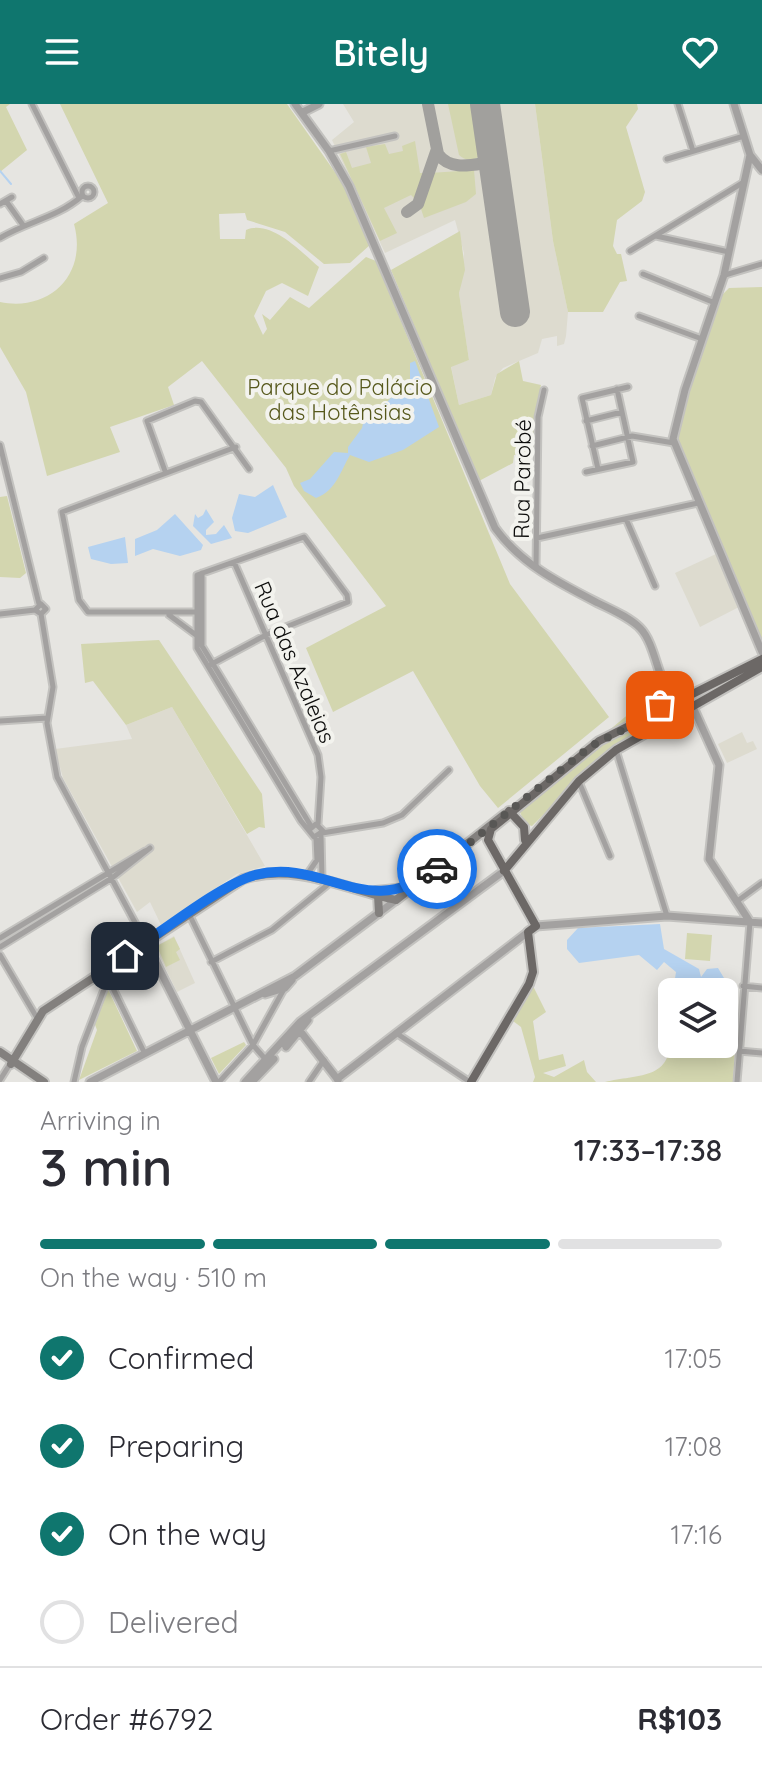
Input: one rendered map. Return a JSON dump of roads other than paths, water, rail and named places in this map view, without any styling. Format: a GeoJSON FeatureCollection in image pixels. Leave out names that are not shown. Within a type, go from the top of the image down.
{"type":"FeatureCollection","features":[{"type":"Feature","properties":{"kind":"main road"},"geometry":{"type":"LineString","coordinates":[[12,1062],[37,1018],[106,974],[233,884],[254,875],[279,872],[327,881],[396,900],[599,741],[762,659]]}},
{"type":"Feature","properties":{"kind":"main road"},"geometry":{"type":"LineString","coordinates":[[502,868],[579,781],[616,750],[762,667]]}},
{"type":"Feature","properties":{"kind":"main road"},"geometry":{"type":"LineString","coordinates":[[692,705],[725,679]]}},
{"type":"Feature","properties":{"kind":"main road"},"geometry":{"type":"LineString","coordinates":[[521,849],[527,835],[518,811],[536,790]]}},
{"type":"Feature","properties":{"kind":"main road"},"geometry":{"type":"LineString","coordinates":[[509,811],[522,824],[533,829],[547,817]]}},
{"type":"Feature","properties":{"kind":"main road"},"geometry":{"type":"LineString","coordinates":[[470,1082],[532,977],[532,929],[488,840],[491,829],[509,811]]}},
{"type":"Feature","properties":{"kind":"main road"},"geometry":{"type":"LineString","coordinates":[[462,848],[476,841],[488,840]]}},
{"type":"Feature","properties":{"kind":"main road"},"geometry":{"type":"LineString","coordinates":[[496,854],[504,859],[514,857]]}},
{"type":"Feature","properties":{"kind":"main road"},"geometry":{"type":"LineString","coordinates":[[373,893],[415,886]]}},
{"type":"Feature","properties":{"kind":"main road"},"geometry":{"type":"LineString","coordinates":[[373,893],[379,913]]}},
{"type":"Feature","properties":{"kind":"main road"},"geometry":{"type":"LineString","coordinates":[[0,1054],[44,1082]]}},
{"type":"Feature","properties":{"kind":"main road"},"geometry":{"type":"LineString","coordinates":[[29,1074],[37,1082]]}},
{"type":"Feature","properties":{"kind":"street"},"geometry":{"type":"LineString","coordinates":[[0,238],[23,225],[49,219],[81,197],[32,104]]}},
{"type":"Feature","properties":{"kind":"street"},"geometry":{"type":"LineString","coordinates":[[295,104],[329,151],[371,234],[484,508],[502,538],[536,568],[634,623],[652,645],[670,696],[678,698],[698,693]]}},
{"type":"Feature","properties":{"kind":"street"},"geometry":{"type":"LineString","coordinates":[[303,112],[319,104]]}},
{"type":"Feature","properties":{"kind":"street"},"geometry":{"type":"LineString","coordinates":[[678,104],[693,151]]}},
{"type":"Feature","properties":{"kind":"street"},"geometry":{"type":"LineString","coordinates":[[734,104],[750,155],[762,170]]}},
{"type":"Feature","properties":{"kind":"street"},"geometry":{"type":"LineString","coordinates":[[329,151],[395,136]]}},
{"type":"Feature","properties":{"kind":"street"},"geometry":{"type":"LineString","coordinates":[[667,159],[744,136]]}},
{"type":"Feature","properties":{"kind":"street"},"geometry":{"type":"LineString","coordinates":[[750,155],[724,275],[675,425],[674,443],[762,652]]}},
{"type":"Feature","properties":{"kind":"street"},"geometry":{"type":"LineString","coordinates":[[630,251],[744,181]]}},
{"type":"Feature","properties":{"kind":"street"},"geometry":{"type":"LineString","coordinates":[[6,200],[23,225]]}},
{"type":"Feature","properties":{"kind":"street"},"geometry":{"type":"LineString","coordinates":[[656,236],[730,252]]}},
{"type":"Feature","properties":{"kind":"street"},"geometry":{"type":"LineString","coordinates":[[0,278],[21,272],[44,258]]}},
{"type":"Feature","properties":{"kind":"street"},"geometry":{"type":"LineString","coordinates":[[724,275],[762,264]]}},
{"type":"Feature","properties":{"kind":"street"},"geometry":{"type":"LineString","coordinates":[[643,274],[715,303]]}},
{"type":"Feature","properties":{"kind":"street"},"geometry":{"type":"LineString","coordinates":[[639,316],[702,339]]}},
{"type":"Feature","properties":{"kind":"street"},"geometry":{"type":"LineString","coordinates":[[598,469],[582,398],[628,387]]}},
{"type":"Feature","properties":{"kind":"street"},"geometry":{"type":"LineString","coordinates":[[586,472],[633,462],[617,389]]}},
{"type":"Feature","properties":{"kind":"street","name":"Rua Parobé"},"geometry":{"type":"LineString","coordinates":[[536,568],[538,417],[544,390]]}},
{"type":"Feature","properties":{"kind":"street"},"geometry":{"type":"LineString","coordinates":[[165,471],[147,421],[198,401],[236,447],[249,469]]}},
{"type":"Feature","properties":{"kind":"street"},"geometry":{"type":"LineString","coordinates":[[586,421],[622,412]]}},
{"type":"Feature","properties":{"kind":"street"},"geometry":{"type":"LineString","coordinates":[[592,446],[627,436],[674,443]]}},
{"type":"Feature","properties":{"kind":"street"},"geometry":{"type":"LineString","coordinates":[[1,447],[53,687],[47,718],[49,740],[62,790],[218,1082],[253,1045],[289,981]]}},
{"type":"Feature","properties":{"kind":"street"},"geometry":{"type":"LineString","coordinates":[[198,612],[168,615],[95,614],[84,609],[79,600],[62,512],[236,447]]}},
{"type":"Feature","properties":{"kind":"street"},"geometry":{"type":"LineString","coordinates":[[537,538],[698,503]]}},
{"type":"Feature","properties":{"kind":"street"},"geometry":{"type":"LineString","coordinates":[[626,519],[655,586]]}},
{"type":"Feature","properties":{"kind":"street"},"geometry":{"type":"LineString","coordinates":[[211,665],[266,635],[348,601],[302,537],[199,574],[197,635],[211,665],[310,828],[320,836]]}},
{"type":"Feature","properties":{"kind":"street","name":"Rua das Azaleias"},"geometry":{"type":"LineString","coordinates":[[234,562],[318,755],[321,770],[318,824]]}},
{"type":"Feature","properties":{"kind":"street"},"geometry":{"type":"LineString","coordinates":[[0,614],[38,609]]}},
{"type":"Feature","properties":{"kind":"street"},"geometry":{"type":"LineString","coordinates":[[168,615],[197,635]]}},
{"type":"Feature","properties":{"kind":"street"},"geometry":{"type":"LineString","coordinates":[[644,719],[662,702],[658,665]]}},
{"type":"Feature","properties":{"kind":"street"},"geometry":{"type":"LineString","coordinates":[[692,705],[719,765],[709,859],[750,922],[737,1082]]}},
{"type":"Feature","properties":{"kind":"street"},"geometry":{"type":"LineString","coordinates":[[0,721],[47,718]]}},
{"type":"Feature","properties":{"kind":"street"},"geometry":{"type":"LineString","coordinates":[[616,750],[667,916]]}},
{"type":"Feature","properties":{"kind":"street"},"geometry":{"type":"LineString","coordinates":[[320,836],[383,823],[402,815],[449,770]]}},
{"type":"Feature","properties":{"kind":"street"},"geometry":{"type":"LineString","coordinates":[[579,781],[610,856]]}},
{"type":"Feature","properties":{"kind":"street"},"geometry":{"type":"LineString","coordinates":[[211,962],[272,930],[327,881],[318,824],[310,828]]}},
{"type":"Feature","properties":{"kind":"street"},"geometry":{"type":"LineString","coordinates":[[306,876],[317,860],[320,836]]}},
{"type":"Feature","properties":{"kind":"street"},"geometry":{"type":"LineString","coordinates":[[0,947],[5,938],[150,848],[110,875]]}},
{"type":"Feature","properties":{"kind":"street"},"geometry":{"type":"LineString","coordinates":[[245,1082],[315,1012],[502,868]]}},
{"type":"Feature","properties":{"kind":"street"},"geometry":{"type":"LineString","coordinates":[[736,902],[762,883]]}},
{"type":"Feature","properties":{"kind":"street"},"geometry":{"type":"LineString","coordinates":[[90,1082],[289,981],[396,900]]}},
{"type":"Feature","properties":{"kind":"street"},"geometry":{"type":"LineString","coordinates":[[189,914],[253,1045],[267,1060]]}},
{"type":"Feature","properties":{"kind":"street"},"geometry":{"type":"LineString","coordinates":[[295,1031],[308,1042],[338,1080],[532,929],[667,916],[762,923]]}},
{"type":"Feature","properties":{"kind":"street"},"geometry":{"type":"LineString","coordinates":[[0,955],[37,1018]]}},
{"type":"Feature","properties":{"kind":"street"},"geometry":{"type":"LineString","coordinates":[[106,974],[145,1054]]}},
{"type":"Feature","properties":{"kind":"street"},"geometry":{"type":"LineString","coordinates":[[74,1082],[106,974]]}},
{"type":"Feature","properties":{"kind":"street"},"geometry":{"type":"LineString","coordinates":[[743,986],[762,988]]}},
{"type":"Feature","properties":{"kind":"street"},"geometry":{"type":"LineString","coordinates":[[252,1082],[295,1031]]}},
{"type":"Feature","properties":{"kind":"street"},"geometry":{"type":"LineString","coordinates":[[396,1033],[470,1082]]}},
{"type":"Feature","properties":{"kind":"street"},"geometry":{"type":"LineString","coordinates":[[739,1051],[762,1053]]}},
{"type":"Feature","properties":{"kind":"street"},"geometry":{"type":"LineString","coordinates":[[0,1080],[12,1062]]}},
{"type":"Feature","properties":{"kind":"street"},"geometry":{"type":"LineString","coordinates":[[309,1082],[324,1063]]}},
{"type":"Feature","properties":{"kind":"water"},"geometry":{"type":"Polygon","coordinates":[[[415,361],[439,427],[403,450],[369,462],[350,455],[337,480],[323,495],[316,498],[304,491],[300,483],[310,479],[334,452],[348,453],[348,447],[362,428],[365,415],[383,406],[410,379],[410,363],[415,361]]]}},
{"type":"Feature","properties":{"kind":"water"},"geometry":{"type":"Polygon","coordinates":[[[273,485],[287,517],[248,533],[235,531],[232,518],[239,494],[255,497],[273,485]]]}},
{"type":"Feature","properties":{"kind":"water"},"geometry":{"type":"Polygon","coordinates":[[[206,509],[214,522],[206,530],[206,535],[216,534],[224,525],[232,538],[211,544],[193,526],[195,514],[198,518],[206,509]]]}},
{"type":"Feature","properties":{"kind":"water"},"geometry":{"type":"Polygon","coordinates":[[[175,514],[203,545],[201,550],[180,556],[153,549],[135,556],[135,539],[157,530],[175,514]]]}},
{"type":"Feature","properties":{"kind":"water"},"geometry":{"type":"Polygon","coordinates":[[[125,537],[128,563],[111,564],[91,559],[88,547],[125,537]]]}},
{"type":"Feature","properties":{"kind":"water"},"geometry":{"type":"Polygon","coordinates":[[[660,924],[664,949],[699,969],[701,977],[707,969],[718,968],[724,978],[675,978],[676,972],[664,962],[657,970],[639,955],[579,963],[567,949],[567,940],[578,928],[660,924]]]}},
{"type":"Feature","properties":{"kind":"waterway"},"geometry":{"type":"LineString","coordinates":[[0,171],[11,184]]}},
{"type":"Feature","properties":{"kind":"park label","name":"Parque do Palácio das Hotênsias"},"geometry":{"type":"Point","coordinates":[340,400]}}]}
